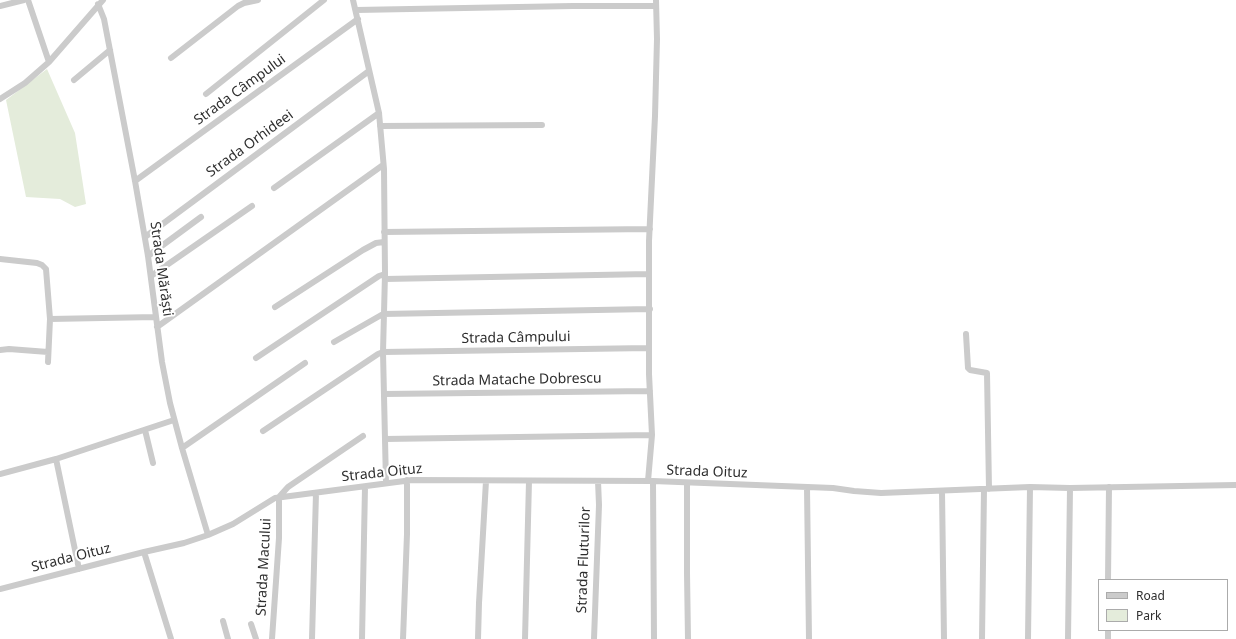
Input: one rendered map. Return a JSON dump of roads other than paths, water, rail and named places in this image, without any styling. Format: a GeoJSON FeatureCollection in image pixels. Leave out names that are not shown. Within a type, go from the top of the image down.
{"type":"FeatureCollection","features":[{"type":"Feature","properties":{"kind":"street"},"geometry":{"type":"LineString","coordinates":[[0,6],[24,0]]}},
{"type":"Feature","properties":{"kind":"street"},"geometry":{"type":"LineString","coordinates":[[28,0],[49,62]]}},
{"type":"Feature","properties":{"kind":"street"},"geometry":{"type":"LineString","coordinates":[[171,58],[238,6],[244,2],[258,0]]}},
{"type":"Feature","properties":{"kind":"street"},"geometry":{"type":"LineString","coordinates":[[206,94],[324,0]]}},
{"type":"Feature","properties":{"kind":"street"},"geometry":{"type":"LineString","coordinates":[[354,0],[379,112],[383,165],[385,277],[383,352],[386,483]]}},
{"type":"Feature","properties":{"kind":"street"},"geometry":{"type":"LineString","coordinates":[[0,99],[25,83],[49,62],[100,2]]}},
{"type":"Feature","properties":{"kind":"street","name":"Strada Mărăști"},"geometry":{"type":"LineString","coordinates":[[100,2],[145,237],[157,327],[174,420],[208,535]]}},
{"type":"Feature","properties":{"kind":"street"},"geometry":{"type":"LineString","coordinates":[[356,10],[656,3],[657,39],[649,274],[649,348],[652,435],[650,481],[654,639]]}},
{"type":"Feature","properties":{"kind":"street","name":"Strada Câmpului"},"geometry":{"type":"LineString","coordinates":[[135,181],[358,19]]}},
{"type":"Feature","properties":{"kind":"street"},"geometry":{"type":"LineString","coordinates":[[74,80],[110,50]]}},
{"type":"Feature","properties":{"kind":"street","name":"Strada Orhideei"},"geometry":{"type":"LineString","coordinates":[[145,237],[369,71]]}},
{"type":"Feature","properties":{"kind":"street"},"geometry":{"type":"LineString","coordinates":[[274,188],[379,112]]}},
{"type":"Feature","properties":{"kind":"street"},"geometry":{"type":"LineString","coordinates":[[380,126],[542,125]]}},
{"type":"Feature","properties":{"kind":"street"},"geometry":{"type":"LineString","coordinates":[[157,327],[383,165]]}},
{"type":"Feature","properties":{"kind":"street"},"geometry":{"type":"LineString","coordinates":[[151,276],[252,206]]}},
{"type":"Feature","properties":{"kind":"street"},"geometry":{"type":"LineString","coordinates":[[148,256],[201,217]]}},
{"type":"Feature","properties":{"kind":"street"},"geometry":{"type":"LineString","coordinates":[[384,232],[650,229]]}},
{"type":"Feature","properties":{"kind":"street"},"geometry":{"type":"LineString","coordinates":[[275,307],[362,250],[376,243],[384,242]]}},
{"type":"Feature","properties":{"kind":"street"},"geometry":{"type":"LineString","coordinates":[[0,259],[37,263],[46,269],[50,319],[48,362]]}},
{"type":"Feature","properties":{"kind":"street"},"geometry":{"type":"LineString","coordinates":[[256,358],[379,276],[649,274]]}},
{"type":"Feature","properties":{"kind":"street"},"geometry":{"type":"LineString","coordinates":[[334,342],[383,314],[650,309]]}},
{"type":"Feature","properties":{"kind":"street"},"geometry":{"type":"LineString","coordinates":[[50,319],[156,318]]}},
{"type":"Feature","properties":{"kind":"street"},"geometry":{"type":"LineString","coordinates":[[966,334],[968,368],[970,370],[987,373],[987,489],[982,639]]}},
{"type":"Feature","properties":{"kind":"street","name":"Strada Câmpului"},"geometry":{"type":"LineString","coordinates":[[383,352],[649,348]]}},
{"type":"Feature","properties":{"kind":"street"},"geometry":{"type":"LineString","coordinates":[[0,350],[9,349],[48,352]]}},
{"type":"Feature","properties":{"kind":"street"},"geometry":{"type":"LineString","coordinates":[[263,431],[383,352]]}},
{"type":"Feature","properties":{"kind":"street"},"geometry":{"type":"LineString","coordinates":[[182,448],[305,363]]}},
{"type":"Feature","properties":{"kind":"street","name":"Strada Matache Dobrescu"},"geometry":{"type":"LineString","coordinates":[[384,394],[650,391]]}},
{"type":"Feature","properties":{"kind":"street"},"geometry":{"type":"LineString","coordinates":[[0,474],[56,459],[174,420]]}},
{"type":"Feature","properties":{"kind":"street"},"geometry":{"type":"LineString","coordinates":[[145,430],[153,463]]}},
{"type":"Feature","properties":{"kind":"street"},"geometry":{"type":"LineString","coordinates":[[385,439],[652,435]]}},
{"type":"Feature","properties":{"kind":"street"},"geometry":{"type":"LineString","coordinates":[[279,497],[288,487],[363,436]]}},
{"type":"Feature","properties":{"kind":"street"},"geometry":{"type":"LineString","coordinates":[[56,459],[79,569]]}},
{"type":"Feature","properties":{"kind":"street"},"geometry":{"type":"LineString","coordinates":[[403,639],[407,534],[407,480]]}},
{"type":"Feature","properties":{"kind":"street","name":"Strada Oituz"},"geometry":{"type":"LineString","coordinates":[[0,589],[184,543],[222,530],[270,500],[279,497],[366,487],[407,480],[598,482],[650,481],[833,488],[854,492],[881,493],[1030,487],[1070,488],[1110,486],[1236,485]]}},
{"type":"Feature","properties":{"kind":"street"},"geometry":{"type":"LineString","coordinates":[[478,639],[478,603],[486,480]]}},
{"type":"Feature","properties":{"kind":"street"},"geometry":{"type":"LineString","coordinates":[[525,639],[529,481]]}},
{"type":"Feature","properties":{"kind":"street","name":"Strada Fluturilor"},"geometry":{"type":"LineString","coordinates":[[594,639],[598,482]]}},
{"type":"Feature","properties":{"kind":"street"},"geometry":{"type":"LineString","coordinates":[[687,483],[688,639]]}},
{"type":"Feature","properties":{"kind":"street"},"geometry":{"type":"LineString","coordinates":[[1108,579],[1110,486]]}},
{"type":"Feature","properties":{"kind":"street"},"geometry":{"type":"LineString","coordinates":[[362,639],[366,487]]}},
{"type":"Feature","properties":{"kind":"street"},"geometry":{"type":"LineString","coordinates":[[1028,639],[1030,487]]}},
{"type":"Feature","properties":{"kind":"street"},"geometry":{"type":"LineString","coordinates":[[807,488],[809,639]]}},
{"type":"Feature","properties":{"kind":"street"},"geometry":{"type":"LineString","coordinates":[[1068,639],[1070,488]]}},
{"type":"Feature","properties":{"kind":"street"},"geometry":{"type":"LineString","coordinates":[[942,491],[944,639]]}},
{"type":"Feature","properties":{"kind":"street"},"geometry":{"type":"LineString","coordinates":[[312,639],[316,493]]}},
{"type":"Feature","properties":{"kind":"street","name":"Strada Macului"},"geometry":{"type":"LineString","coordinates":[[272,639],[279,538],[279,497]]}},
{"type":"Feature","properties":{"kind":"street"},"geometry":{"type":"LineString","coordinates":[[144,552],[171,639]]}},
{"type":"Feature","properties":{"kind":"street"},"geometry":{"type":"LineString","coordinates":[[223,621],[228,639]]}},
{"type":"Feature","properties":{"kind":"street"},"geometry":{"type":"LineString","coordinates":[[251,624],[256,639]]}}]}
